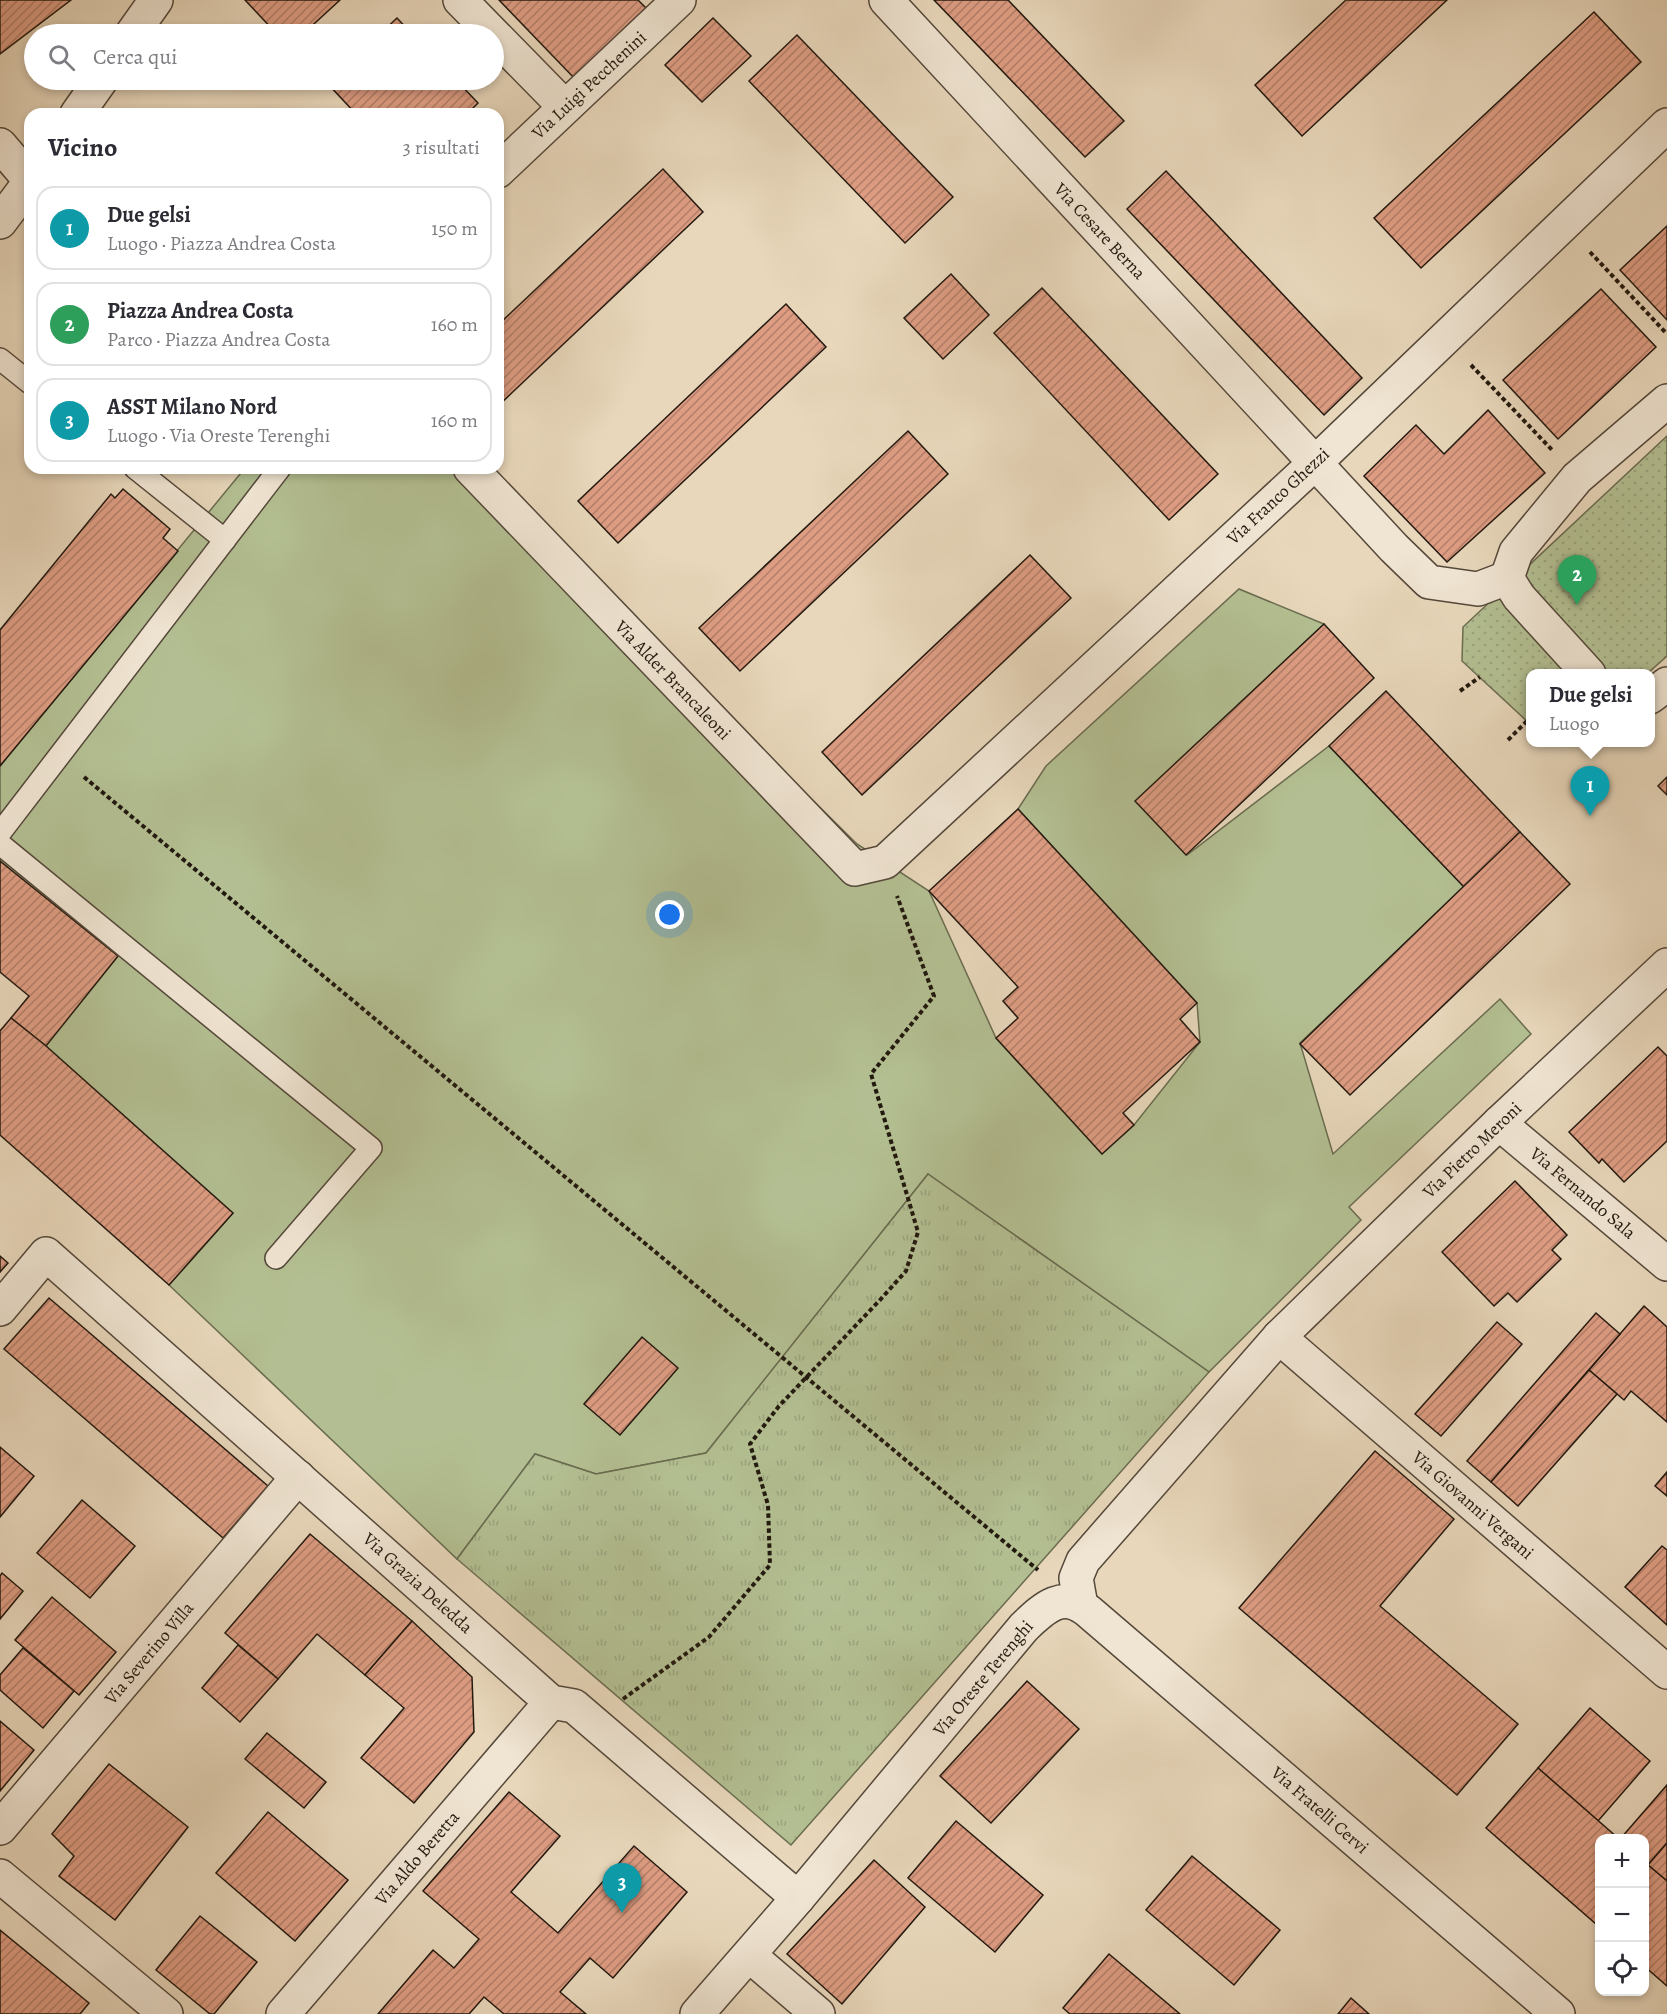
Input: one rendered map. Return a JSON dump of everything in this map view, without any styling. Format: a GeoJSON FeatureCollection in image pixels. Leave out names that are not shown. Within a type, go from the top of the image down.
{"type":"FeatureCollection","features":[{"type":"Feature","properties":{"kind":"street"},"geometry":{"type":"LineString","coordinates":[[460,0],[484,24]]}},
{"type":"Feature","properties":{"kind":"street","name":"Via Luigi Pecchenini"},"geometry":{"type":"LineString","coordinates":[[504,165],[679,0]]}},
{"type":"Feature","properties":{"kind":"street","name":"Via Cesare Berna"},"geometry":{"type":"LineString","coordinates":[[886,0],[1394,548],[1429,582],[1478,589],[1507,578]]}},
{"type":"Feature","properties":{"kind":"street"},"geometry":{"type":"LineString","coordinates":[[504,45],[565,107]]}},
{"type":"Feature","properties":{"kind":"street"},"geometry":{"type":"LineString","coordinates":[[81,108],[94,90]]}},
{"type":"Feature","properties":{"kind":"street","name":"Via Franco Ghezzi"},"geometry":{"type":"LineString","coordinates":[[885,862],[1315,463],[1667,125]]}},
{"type":"Feature","properties":{"kind":"street"},"geometry":{"type":"LineString","coordinates":[[0,145],[24,175]]}},
{"type":"Feature","properties":{"kind":"street"},"geometry":{"type":"LineString","coordinates":[[0,222],[24,190]]}},
{"type":"Feature","properties":{"kind":"street"},"geometry":{"type":"LineString","coordinates":[[1584,669],[1519,597],[1507,578],[1516,552],[1577,478],[1667,401]]}},
{"type":"Feature","properties":{"kind":"street","name":"Via Alder Brancaleoni"},"geometry":{"type":"LineString","coordinates":[[476,474],[855,869],[885,862]]}},
{"type":"Feature","properties":{"kind":"street"},"geometry":{"type":"LineString","coordinates":[[1655,693],[1667,684]]}},
{"type":"Feature","properties":{"kind":"street","name":"Via Pietro Meroni"},"geometry":{"type":"LineString","coordinates":[[1279,1337],[1499,1123],[1667,965]]}},
{"type":"Feature","properties":{"kind":"street","name":"Via Fernando Sala"},"geometry":{"type":"LineString","coordinates":[[1499,1123],[1667,1264]]}},
{"type":"Feature","properties":{"kind":"street","name":"Via Grazia Deledda"},"geometry":{"type":"LineString","coordinates":[[0,1308],[46,1254],[551,1701],[574,1706],[798,1898]]}},
{"type":"Feature","properties":{"kind":"street"},"geometry":{"type":"LineString","coordinates":[[1081,1606],[1076,1578],[1083,1561],[1279,1337]]}},
{"type":"Feature","properties":{"kind":"street","name":"Via Giovanni Vergani"},"geometry":{"type":"LineString","coordinates":[[1279,1337],[1667,1672]]}},
{"type":"Feature","properties":{"kind":"street","name":"Via Severino Villa"},"geometry":{"type":"LineString","coordinates":[[0,1828],[298,1477]]}},
{"type":"Feature","properties":{"kind":"street","name":"Via Oreste Terenghi"},"geometry":{"type":"LineString","coordinates":[[698,2014],[1024,1627],[1046,1607],[1054,1604],[1071,1602],[1081,1606]]}},
{"type":"Feature","properties":{"kind":"street","name":"Via Fratelli Cervi"},"geometry":{"type":"LineString","coordinates":[[1081,1606],[1558,2014]]}},
{"type":"Feature","properties":{"kind":"street","name":"Via Aldo Beretta"},"geometry":{"type":"LineString","coordinates":[[283,2014],[551,1701]]}},
{"type":"Feature","properties":{"kind":"street"},"geometry":{"type":"LineString","coordinates":[[0,1876],[166,2014]]}},
{"type":"Feature","properties":{"kind":"street"},"geometry":{"type":"LineString","coordinates":[[749,1955],[818,2014]]}},
{"type":"Feature","properties":{"kind":"lane"},"geometry":{"type":"LineString","coordinates":[[0,359],[24,378]]}},
{"type":"Feature","properties":{"kind":"lane"},"geometry":{"type":"LineString","coordinates":[[142,474],[225,540]]}},
{"type":"Feature","properties":{"kind":"lane"},"geometry":{"type":"LineString","coordinates":[[0,833],[275,474]]}},
{"type":"Feature","properties":{"kind":"lane"},"geometry":{"type":"LineString","coordinates":[[0,844],[371,1148],[276,1258]]}},
{"type":"Feature","properties":{"kind":"path"},"geometry":{"type":"LineString","coordinates":[[1589,251],[1667,334]]}},
{"type":"Feature","properties":{"kind":"path"},"geometry":{"type":"LineString","coordinates":[[1471,364],[1577,478]]}},
{"type":"Feature","properties":{"kind":"path"},"geometry":{"type":"LineString","coordinates":[[1460,691],[1480,677]]}},
{"type":"Feature","properties":{"kind":"path"},"geometry":{"type":"LineString","coordinates":[[1508,740],[1526,722]]}},
{"type":"Feature","properties":{"kind":"path"},"geometry":{"type":"LineString","coordinates":[[59,756],[1041,1573]]}},
{"type":"Feature","properties":{"kind":"path"},"geometry":{"type":"LineString","coordinates":[[593,1722],[709,1637],[770,1565],[768,1505],[750,1444],[779,1406],[906,1271],[918,1232],[871,1074],[934,996],[885,862]]}},
{"type":"Feature","properties":{"kind":"green space"},"geometry":{"type":"Polygon","coordinates":[[[1667,436],[1667,656],[1652,669],[1526,669],[1526,720],[1462,661],[1463,627],[1667,436]]]}},
{"type":"Feature","properties":{"kind":"green space"},"geometry":{"type":"Polygon","coordinates":[[[240,474],[483,474],[857,844],[929,891],[996,1038],[1102,1154],[1134,1125],[1200,1042],[1197,1003],[1018,809],[1046,766],[1239,589],[1324,624],[1136,801],[1187,855],[1329,746],[1464,887],[1300,1043],[1333,1154],[1500,999],[1531,1034],[1349,1207],[1361,1220],[1209,1372],[928,1174],[706,1453],[596,1474],[535,1454],[457,1559],[169,1285],[233,1213],[46,1046],[0,861],[0,766],[240,474]]]}},
{"type":"Feature","properties":{"kind":"green space"},"geometry":{"type":"Polygon","coordinates":[[[928,1174],[1209,1372],[791,1845],[457,1559],[535,1454],[596,1474],[706,1453],[928,1174]]]}},
{"type":"Feature","properties":{"kind":"building"},"geometry":{"type":"Polygon","coordinates":[[[0,0],[71,0],[39,24],[24,24],[24,36],[0,54],[0,0]]]}},
{"type":"Feature","properties":{"kind":"building"},"geometry":{"type":"Polygon","coordinates":[[[245,0],[340,0],[314,24],[268,24],[245,0]]]}},
{"type":"Feature","properties":{"kind":"building"},"geometry":{"type":"Polygon","coordinates":[[[499,0],[638,0],[647,9],[575,79],[499,0]]]}},
{"type":"Feature","properties":{"kind":"building"},"geometry":{"type":"Polygon","coordinates":[[[934,0],[1008,0],[1124,121],[1085,157],[934,0]]]}},
{"type":"Feature","properties":{"kind":"building"},"geometry":{"type":"Polygon","coordinates":[[[1346,0],[1447,0],[1302,136],[1255,85],[1346,0]]]}},
{"type":"Feature","properties":{"kind":"building"},"geometry":{"type":"Polygon","coordinates":[[[1594,12],[1641,62],[1421,268],[1374,218],[1594,12]]]}},
{"type":"Feature","properties":{"kind":"building"},"geometry":{"type":"Polygon","coordinates":[[[397,18],[403,24],[391,24],[397,18]]]}},
{"type":"Feature","properties":{"kind":"building"},"geometry":{"type":"Polygon","coordinates":[[[713,18],[751,56],[702,102],[665,65],[713,18]]]}},
{"type":"Feature","properties":{"kind":"building"},"geometry":{"type":"Polygon","coordinates":[[[797,35],[953,197],[905,243],[749,81],[797,35]]]}},
{"type":"Feature","properties":{"kind":"building"},"geometry":{"type":"Polygon","coordinates":[[[334,90],[466,90],[478,103],[473,108],[350,108],[334,90]]]}},
{"type":"Feature","properties":{"kind":"building"},"geometry":{"type":"Polygon","coordinates":[[[663,169],[703,212],[504,400],[504,319],[663,169]]]}},
{"type":"Feature","properties":{"kind":"building"},"geometry":{"type":"Polygon","coordinates":[[[1166,171],[1362,378],[1324,415],[1127,209],[1166,171]]]}},
{"type":"Feature","properties":{"kind":"building"},"geometry":{"type":"Polygon","coordinates":[[[1667,226],[1667,320],[1620,270],[1667,226]]]}},
{"type":"Feature","properties":{"kind":"building"},"geometry":{"type":"Polygon","coordinates":[[[951,274],[989,315],[943,359],[904,318],[951,274]]]}},
{"type":"Feature","properties":{"kind":"building"},"geometry":{"type":"Polygon","coordinates":[[[1042,288],[1218,474],[1169,520],[994,333],[1042,288]]]}},
{"type":"Feature","properties":{"kind":"building"},"geometry":{"type":"Polygon","coordinates":[[[1601,289],[1656,347],[1558,439],[1503,380],[1601,289]]]}},
{"type":"Feature","properties":{"kind":"building"},"geometry":{"type":"Polygon","coordinates":[[[786,304],[826,347],[618,543],[578,501],[786,304]]]}},
{"type":"Feature","properties":{"kind":"building"},"geometry":{"type":"Polygon","coordinates":[[[1488,410],[1545,473],[1447,562],[1364,476],[1416,425],[1444,454],[1488,410]]]}},
{"type":"Feature","properties":{"kind":"building"},"geometry":{"type":"Polygon","coordinates":[[[908,431],[948,474],[740,671],[699,628],[908,431]]]}},
{"type":"Feature","properties":{"kind":"building"},"geometry":{"type":"Polygon","coordinates":[[[123,489],[170,529],[163,538],[178,551],[0,766],[0,630],[111,494],[115,498],[123,489]]]}},
{"type":"Feature","properties":{"kind":"building"},"geometry":{"type":"Polygon","coordinates":[[[1030,555],[1071,598],[862,795],[822,752],[1030,555]]]}},
{"type":"Feature","properties":{"kind":"building"},"geometry":{"type":"Polygon","coordinates":[[[1324,624],[1374,678],[1186,855],[1135,801],[1324,624]]]}},
{"type":"Feature","properties":{"kind":"building"},"geometry":{"type":"Polygon","coordinates":[[[1386,691],[1520,832],[1464,887],[1329,746],[1386,691]]]}},
{"type":"Feature","properties":{"kind":"building"},"geometry":{"type":"Polygon","coordinates":[[[1667,777],[1667,795],[1658,786],[1667,777]]]}},
{"type":"Feature","properties":{"kind":"building"},"geometry":{"type":"Polygon","coordinates":[[[1018,809],[1197,1003],[1180,1019],[1200,1042],[1123,1113],[1134,1125],[1102,1154],[996,1038],[1018,1018],[1003,1001],[1018,987],[929,891],[1018,809]]]}},
{"type":"Feature","properties":{"kind":"building"},"geometry":{"type":"Polygon","coordinates":[[[1520,832],[1570,884],[1350,1095],[1300,1044],[1520,832]]]}},
{"type":"Feature","properties":{"kind":"building"},"geometry":{"type":"Polygon","coordinates":[[[0,861],[118,956],[46,1046],[11,1018],[29,996],[0,972],[0,861]]]}},
{"type":"Feature","properties":{"kind":"building"},"geometry":{"type":"Polygon","coordinates":[[[11,1018],[46,1046],[233,1213],[169,1285],[0,1135],[0,1031],[11,1018]]]}},
{"type":"Feature","properties":{"kind":"building"},"geometry":{"type":"Polygon","coordinates":[[[1658,1047],[1667,1056],[1667,1141],[1624,1182],[1602,1159],[1599,1163],[1569,1132],[1658,1047]]]}},
{"type":"Feature","properties":{"kind":"building"},"geometry":{"type":"Polygon","coordinates":[[[1515,1181],[1567,1235],[1552,1250],[1561,1259],[1517,1302],[1508,1293],[1494,1306],[1442,1252],[1515,1181]]]}},
{"type":"Feature","properties":{"kind":"building"},"geometry":{"type":"Polygon","coordinates":[[[0,1256],[8,1263],[0,1272],[0,1256]]]}},
{"type":"Feature","properties":{"kind":"building"},"geometry":{"type":"Polygon","coordinates":[[[49,1298],[268,1486],[223,1538],[4,1349],[49,1298]]]}},
{"type":"Feature","properties":{"kind":"building"},"geometry":{"type":"Polygon","coordinates":[[[1644,1306],[1667,1327],[1667,1422],[1631,1391],[1624,1400],[1589,1370],[1644,1306]]]}},
{"type":"Feature","properties":{"kind":"building"},"geometry":{"type":"Polygon","coordinates":[[[1596,1313],[1620,1334],[1491,1482],[1467,1461],[1596,1313]]]}},
{"type":"Feature","properties":{"kind":"building"},"geometry":{"type":"Polygon","coordinates":[[[1497,1322],[1522,1344],[1441,1436],[1415,1414],[1497,1322]]]}},
{"type":"Feature","properties":{"kind":"building"},"geometry":{"type":"Polygon","coordinates":[[[642,1337],[678,1368],[620,1435],[584,1404],[642,1337]]]}},
{"type":"Feature","properties":{"kind":"building"},"geometry":{"type":"Polygon","coordinates":[[[1589,1370],[1617,1394],[1518,1506],[1491,1482],[1589,1370]]]}},
{"type":"Feature","properties":{"kind":"building"},"geometry":{"type":"Polygon","coordinates":[[[0,1447],[34,1476],[0,1517],[0,1447]]]}},
{"type":"Feature","properties":{"kind":"building"},"geometry":{"type":"Polygon","coordinates":[[[1375,1451],[1454,1519],[1380,1606],[1518,1724],[1457,1795],[1239,1608],[1375,1451]]]}},
{"type":"Feature","properties":{"kind":"building"},"geometry":{"type":"Polygon","coordinates":[[[1667,1472],[1667,1496],[1655,1486],[1667,1472]]]}},
{"type":"Feature","properties":{"kind":"building"},"geometry":{"type":"Polygon","coordinates":[[[82,1500],[135,1546],[90,1598],[37,1553],[82,1500]]]}},
{"type":"Feature","properties":{"kind":"building"},"geometry":{"type":"Polygon","coordinates":[[[310,1534],[412,1621],[365,1675],[317,1634],[278,1679],[225,1633],[310,1534]]]}},
{"type":"Feature","properties":{"kind":"building"},"geometry":{"type":"Polygon","coordinates":[[[1662,1546],[1667,1550],[1667,1625],[1625,1587],[1662,1546]]]}},
{"type":"Feature","properties":{"kind":"building"},"geometry":{"type":"Polygon","coordinates":[[[2,1573],[23,1591],[0,1619],[0,1576],[2,1573]]]}},
{"type":"Feature","properties":{"kind":"building"},"geometry":{"type":"Polygon","coordinates":[[[52,1597],[116,1652],[79,1695],[15,1640],[52,1597]]]}},
{"type":"Feature","properties":{"kind":"building"},"geometry":{"type":"Polygon","coordinates":[[[412,1621],[472,1677],[474,1732],[414,1803],[361,1758],[404,1708],[365,1675],[412,1621]]]}},
{"type":"Feature","properties":{"kind":"building"},"geometry":{"type":"Polygon","coordinates":[[[238,1645],[278,1679],[240,1722],[202,1688],[238,1645]]]}},
{"type":"Feature","properties":{"kind":"building"},"geometry":{"type":"Polygon","coordinates":[[[23,1648],[74,1691],[43,1728],[0,1690],[0,1675],[23,1648]]]}},
{"type":"Feature","properties":{"kind":"building"},"geometry":{"type":"Polygon","coordinates":[[[1027,1681],[1079,1729],[991,1823],[940,1776],[1027,1681]]]}},
{"type":"Feature","properties":{"kind":"building"},"geometry":{"type":"Polygon","coordinates":[[[1590,1708],[1650,1761],[1598,1821],[1538,1768],[1590,1708]]]}},
{"type":"Feature","properties":{"kind":"building"},"geometry":{"type":"Polygon","coordinates":[[[0,1721],[34,1750],[0,1791],[0,1721]]]}},
{"type":"Feature","properties":{"kind":"building"},"geometry":{"type":"Polygon","coordinates":[[[267,1733],[326,1782],[304,1808],[245,1759],[267,1733]]]}},
{"type":"Feature","properties":{"kind":"building"},"geometry":{"type":"Polygon","coordinates":[[[109,1764],[188,1827],[115,1920],[59,1876],[74,1856],[52,1834],[109,1764]]]}},
{"type":"Feature","properties":{"kind":"building"},"geometry":{"type":"Polygon","coordinates":[[[1538,1768],[1613,1834],[1595,1834],[1595,1923],[1486,1828],[1538,1768]]]}},
{"type":"Feature","properties":{"kind":"building"},"geometry":{"type":"Polygon","coordinates":[[[1667,1785],[1667,1843],[1649,1864],[1649,1834],[1624,1834],[1667,1785]]]}},
{"type":"Feature","properties":{"kind":"building"},"geometry":{"type":"Polygon","coordinates":[[[509,1792],[560,1836],[511,1892],[558,1933],[634,1846],[687,1892],[613,1978],[590,1958],[560,1992],[586,2014],[504,2014],[484,1997],[469,2014],[378,2014],[433,1950],[454,1968],[479,1939],[423,1891],[509,1792]]]}},
{"type":"Feature","properties":{"kind":"building"},"geometry":{"type":"Polygon","coordinates":[[[268,1812],[348,1880],[295,1941],[216,1873],[268,1812]]]}},
{"type":"Feature","properties":{"kind":"building"},"geometry":{"type":"Polygon","coordinates":[[[956,1821],[1043,1895],[995,1952],[908,1878],[956,1821]]]}},
{"type":"Feature","properties":{"kind":"building"},"geometry":{"type":"Polygon","coordinates":[[[1667,1843],[1667,1881],[1649,1864],[1667,1843]]]}},
{"type":"Feature","properties":{"kind":"building"},"geometry":{"type":"Polygon","coordinates":[[[1192,1856],[1280,1930],[1234,1985],[1146,1910],[1192,1856]]]}},
{"type":"Feature","properties":{"kind":"building"},"geometry":{"type":"Polygon","coordinates":[[[874,1860],[925,1907],[842,2004],[787,1954],[874,1860]]]}},
{"type":"Feature","properties":{"kind":"building"},"geometry":{"type":"Polygon","coordinates":[[[1649,1866],[1667,1881],[1667,1986],[1649,1970],[1649,1866]]]}},
{"type":"Feature","properties":{"kind":"building"},"geometry":{"type":"Polygon","coordinates":[[[200,1916],[257,1962],[214,2014],[210,2014],[156,1970],[200,1916]]]}},
{"type":"Feature","properties":{"kind":"building"},"geometry":{"type":"Polygon","coordinates":[[[0,1930],[89,2003],[80,2014],[0,2014],[0,1930]]]}},
{"type":"Feature","properties":{"kind":"building"},"geometry":{"type":"Polygon","coordinates":[[[1109,1954],[1180,2014],[1070,2014],[1063,2008],[1109,1954]]]}},
{"type":"Feature","properties":{"kind":"building"},"geometry":{"type":"Polygon","coordinates":[[[1351,1998],[1369,2014],[1338,2014],[1351,1998]]]}},
{"type":"Feature","properties":{"kind":"place","name":"Piazza Andrea Costa"},"geometry":{"type":"Point","coordinates":[1577,605]}},
{"type":"Feature","properties":{"kind":"place","name":"Due gelsi"},"geometry":{"type":"Point","coordinates":[1590,816]}},
{"type":"Feature","properties":{"kind":"place","name":"ASST Milano Nord"},"geometry":{"type":"Point","coordinates":[622,1913]}}]}
